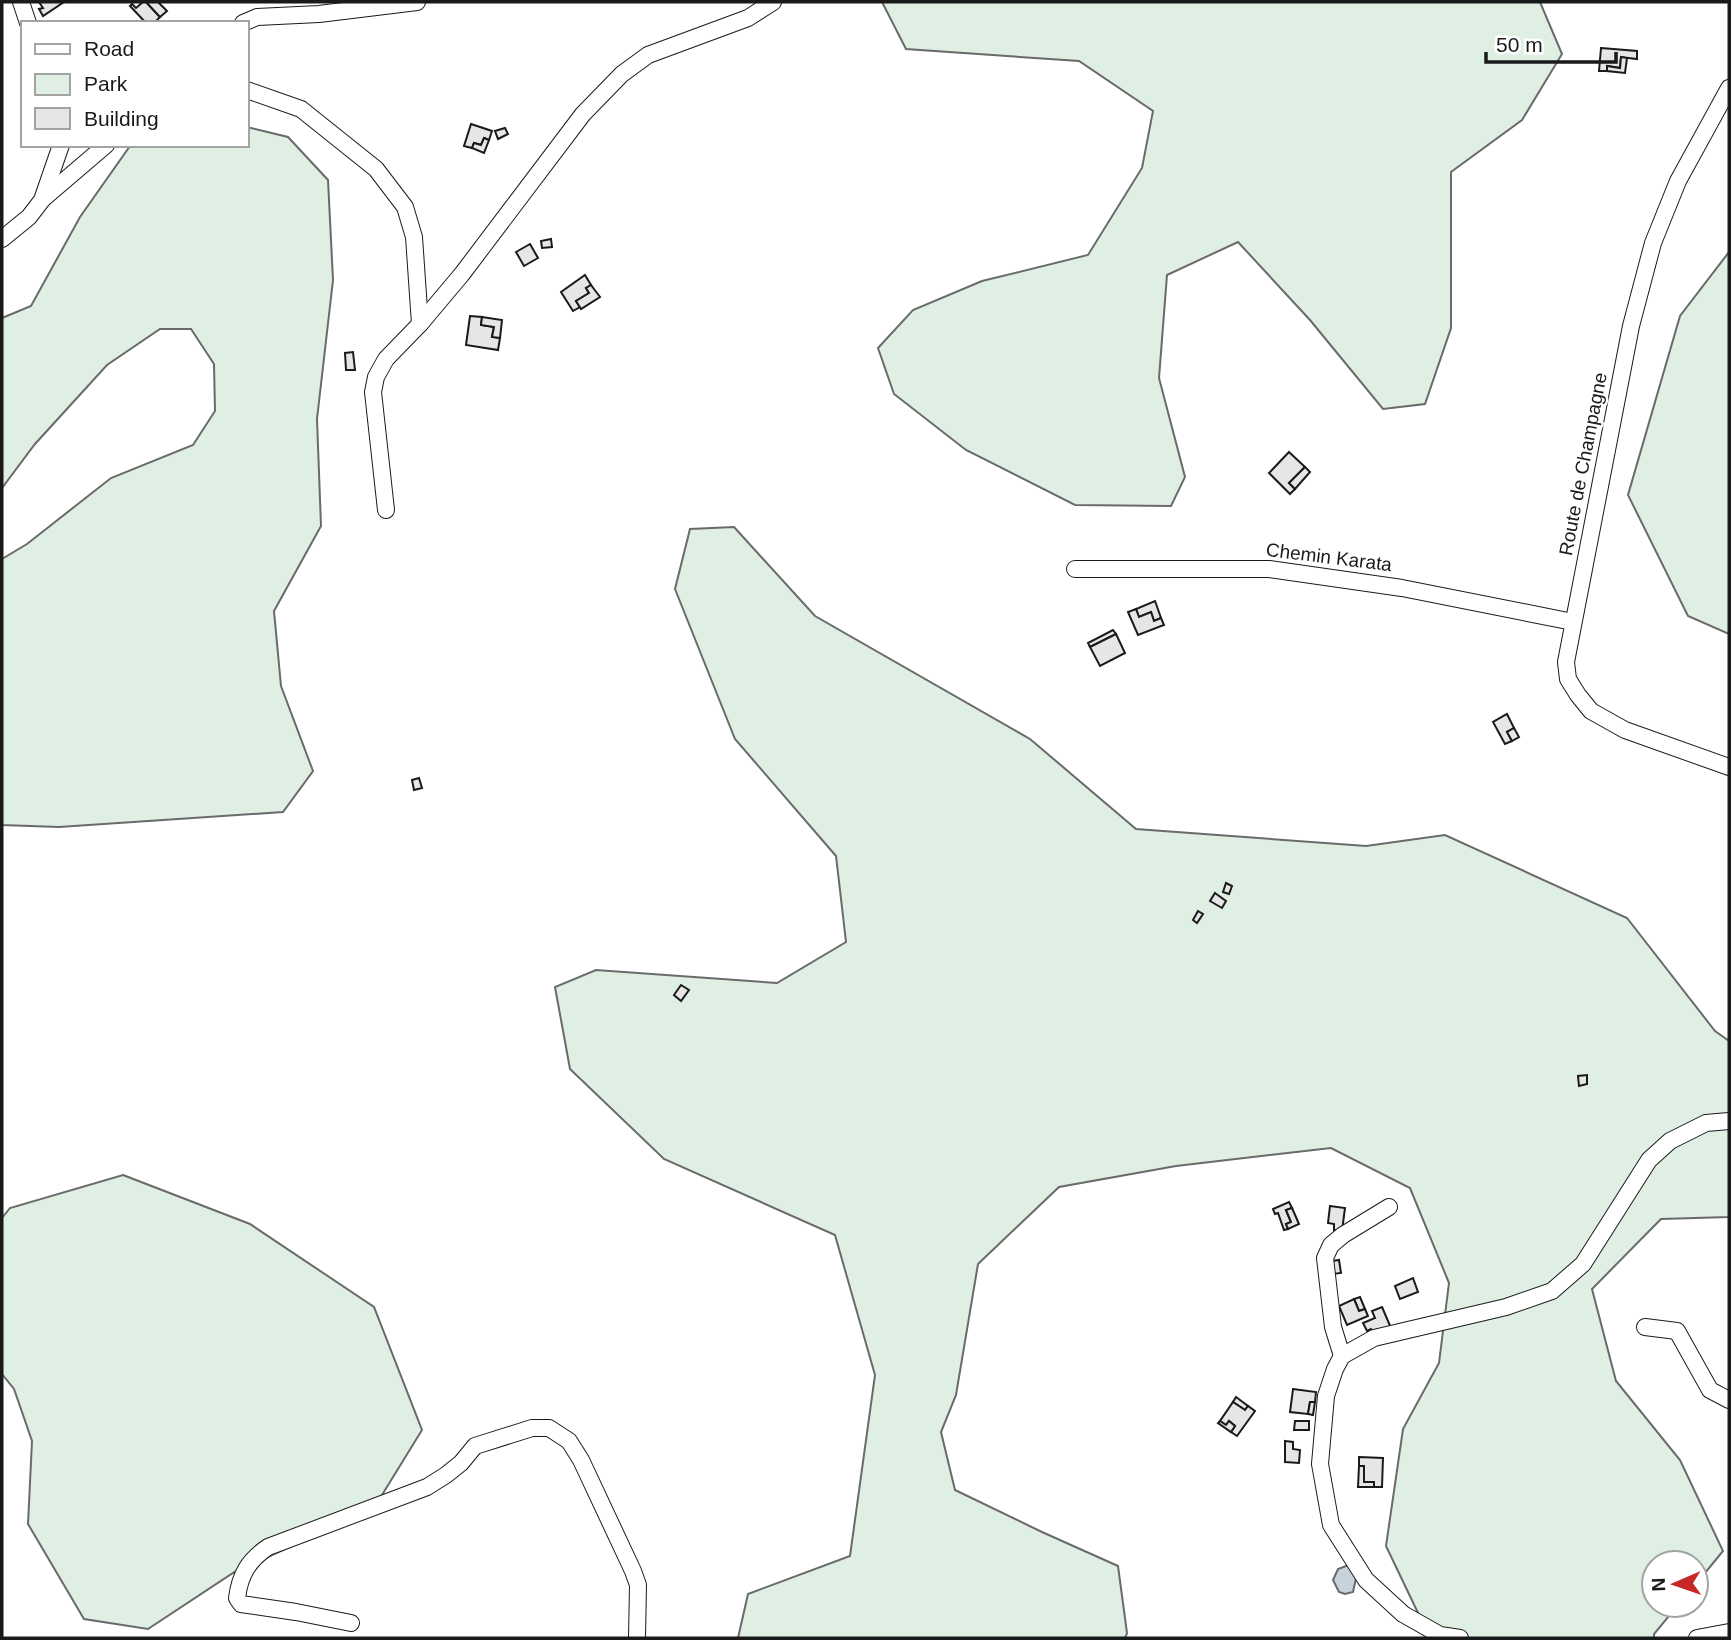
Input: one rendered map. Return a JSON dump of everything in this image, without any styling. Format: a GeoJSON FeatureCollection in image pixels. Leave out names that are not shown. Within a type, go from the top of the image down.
{"type":"FeatureCollection","features":[{"type":"Feature","properties":{"kind":"street"},"geometry":{"type":"LineString","coordinates":[[21,2],[27,21]]}},
{"type":"Feature","properties":{"kind":"street"},"geometry":{"type":"LineString","coordinates":[[248,21],[257,17],[319,15],[417,2]]}},
{"type":"Feature","properties":{"kind":"street"},"geometry":{"type":"LineString","coordinates":[[386,510],[373,392],[376,376],[386,359],[462,274],[583,114],[622,74],[648,55],[748,18],[772,2]]}},
{"type":"Feature","properties":{"kind":"street","name":"Route de Champagne"},"geometry":{"type":"LineString","coordinates":[[1729,88],[1678,181],[1653,243],[1631,326],[1566,662],[1568,679],[1591,711],[1625,730],[1729,767]]}},
{"type":"Feature","properties":{"kind":"street"},"geometry":{"type":"LineString","coordinates":[[248,90],[301,109],[376,169],[405,207],[414,237],[420,324]]}},
{"type":"Feature","properties":{"kind":"street"},"geometry":{"type":"LineString","coordinates":[[42,200],[60,147]]}},
{"type":"Feature","properties":{"kind":"street"},"geometry":{"type":"LineString","coordinates":[[2,239],[104,147]]}},
{"type":"Feature","properties":{"kind":"street","name":"Chemin Karata"},"geometry":{"type":"LineString","coordinates":[[1075,569],[1269,569],[1402,587],[1573,622]]}},
{"type":"Feature","properties":{"kind":"street"},"geometry":{"type":"LineString","coordinates":[[1460,1638],[1440,1635],[1403,1615],[1366,1580],[1331,1525],[1320,1464],[1326,1396],[1335,1369],[1342,1356],[1374,1338],[1506,1307],[1552,1290],[1583,1264],[1649,1160],[1670,1141],[1706,1123],[1729,1121]]}},
{"type":"Feature","properties":{"kind":"street"},"geometry":{"type":"LineString","coordinates":[[1342,1356],[1333,1327],[1325,1258],[1331,1245],[1343,1235],[1389,1208]]}},
{"type":"Feature","properties":{"kind":"street"},"geometry":{"type":"LineString","coordinates":[[1645,1327],[1677,1331],[1710,1390],[1729,1400]]}},
{"type":"Feature","properties":{"kind":"street"},"geometry":{"type":"LineString","coordinates":[[351,1623],[241,1604],[237,1598],[240,1580],[256,1556],[268,1547],[427,1487],[446,1475],[475,1446],[532,1428],[550,1428],[569,1441],[633,1571],[638,1585],[637,1638]]}},
{"type":"Feature","properties":{"kind":"street"},"geometry":{"type":"LineString","coordinates":[[1697,1638],[1729,1632]]}},
{"type":"Feature","properties":{"kind":"green space"},"geometry":{"type":"Polygon","coordinates":[[[882,2],[1540,2],[1562,54],[1522,120],[1451,172],[1451,328],[1425,404],[1383,409],[1310,320],[1238,242],[1167,275],[1159,378],[1185,477],[1171,506],[1075,505],[966,450],[894,394],[878,348],[913,310],[982,281],[1088,255],[1142,168],[1153,111],[1079,61],[906,49],[882,2]]]}},
{"type":"Feature","properties":{"kind":"green space"},"geometry":{"type":"Polygon","coordinates":[[[248,127],[288,137],[328,180],[333,280],[317,419],[321,526],[274,611],[281,686],[313,771],[283,812],[59,827],[2,825],[2,559],[27,544],[111,478],[193,445],[215,411],[214,364],[191,329],[160,329],[107,365],[35,444],[2,488],[2,318],[31,306],[80,217],[129,147],[248,147],[248,127]]]}},
{"type":"Feature","properties":{"kind":"green space"},"geometry":{"type":"Polygon","coordinates":[[[1729,252],[1729,634],[1688,616],[1628,495],[1680,316],[1729,252]]]}},
{"type":"Feature","properties":{"kind":"green space"},"geometry":{"type":"Polygon","coordinates":[[[734,527],[815,616],[1030,739],[1136,829],[1366,846],[1445,835],[1627,918],[1715,1031],[1729,1041],[1729,1217],[1661,1219],[1592,1289],[1616,1381],[1680,1460],[1723,1551],[1710,1567],[1710,1549],[1640,1549],[1640,1619],[1666,1619],[1654,1634],[1654,1638],[1430,1638],[1386,1546],[1403,1429],[1439,1363],[1449,1283],[1410,1188],[1331,1148],[1176,1166],[1059,1187],[978,1264],[956,1395],[941,1432],[955,1490],[1118,1566],[1127,1633],[1125,1638],[738,1638],[748,1594],[850,1556],[875,1375],[835,1235],[664,1159],[570,1069],[555,987],[596,970],[777,983],[846,942],[836,856],[735,739],[675,589],[690,529],[734,527]]]}},
{"type":"Feature","properties":{"kind":"green space"},"geometry":{"type":"Polygon","coordinates":[[[123,1175],[250,1224],[374,1307],[422,1430],[374,1508],[233,1573],[148,1629],[84,1619],[28,1524],[32,1441],[14,1389],[2,1374],[2,1218],[10,1208],[123,1175]]]}},
{"type":"Feature","properties":{"kind":"shaded area"},"geometry":{"type":"Polygon","coordinates":[[[1354,1566],[1357,1574],[1353,1592],[1345,1594],[1339,1592],[1333,1580],[1338,1569],[1354,1566]]]}},
{"type":"Feature","properties":{"kind":"building"},"geometry":{"type":"Polygon","coordinates":[[[39,2],[64,2],[43,16],[39,9],[43,8],[39,2]]]}},
{"type":"Feature","properties":{"kind":"building"},"geometry":{"type":"Polygon","coordinates":[[[146,2],[160,17],[156,21],[144,21],[130,6],[132,4],[136,8],[146,2]]]}},
{"type":"Feature","properties":{"kind":"building"},"geometry":{"type":"Polygon","coordinates":[[[146,2],[158,2],[167,11],[160,17],[146,2]]]}},
{"type":"Feature","properties":{"kind":"building"},"geometry":{"type":"Polygon","coordinates":[[[1601,48],[1637,51],[1637,59],[1621,57],[1620,68],[1607,66],[1607,71],[1599,71],[1601,48]]]}},
{"type":"Feature","properties":{"kind":"building"},"geometry":{"type":"Polygon","coordinates":[[[1621,57],[1627,58],[1625,73],[1607,71],[1607,66],[1620,68],[1621,57]]]}},
{"type":"Feature","properties":{"kind":"building"},"geometry":{"type":"Polygon","coordinates":[[[471,124],[492,131],[489,140],[484,138],[481,145],[474,143],[472,148],[464,146],[471,124]]]}},
{"type":"Feature","properties":{"kind":"building"},"geometry":{"type":"Polygon","coordinates":[[[505,128],[508,134],[498,139],[495,131],[505,128]]]}},
{"type":"Feature","properties":{"kind":"building"},"geometry":{"type":"Polygon","coordinates":[[[484,138],[489,140],[484,153],[472,148],[474,143],[481,145],[484,138]]]}},
{"type":"Feature","properties":{"kind":"building"},"geometry":{"type":"Polygon","coordinates":[[[551,239],[552,247],[542,248],[541,241],[551,239]]]}},
{"type":"Feature","properties":{"kind":"building"},"geometry":{"type":"Polygon","coordinates":[[[530,244],[538,258],[524,266],[516,252],[530,244]]]}},
{"type":"Feature","properties":{"kind":"building"},"geometry":{"type":"Polygon","coordinates":[[[585,275],[591,285],[586,288],[589,293],[576,301],[580,307],[573,311],[561,292],[585,275]]]}},
{"type":"Feature","properties":{"kind":"building"},"geometry":{"type":"Polygon","coordinates":[[[591,285],[600,297],[581,309],[576,301],[589,293],[586,288],[591,285]]]}},
{"type":"Feature","properties":{"kind":"building"},"geometry":{"type":"Polygon","coordinates":[[[470,316],[482,317],[481,325],[494,327],[492,337],[500,338],[498,350],[466,345],[470,316]]]}},
{"type":"Feature","properties":{"kind":"building"},"geometry":{"type":"Polygon","coordinates":[[[482,317],[502,320],[500,338],[492,337],[494,327],[481,325],[482,317]]]}},
{"type":"Feature","properties":{"kind":"building"},"geometry":{"type":"Polygon","coordinates":[[[353,352],[355,370],[346,370],[345,353],[353,352]]]}},
{"type":"Feature","properties":{"kind":"building"},"geometry":{"type":"Polygon","coordinates":[[[1289,452],[1305,467],[1289,483],[1295,489],[1290,494],[1269,473],[1289,452]]]}},
{"type":"Feature","properties":{"kind":"building"},"geometry":{"type":"Polygon","coordinates":[[[1305,467],[1310,472],[1295,489],[1289,483],[1305,467]]]}},
{"type":"Feature","properties":{"kind":"building"},"geometry":{"type":"Polygon","coordinates":[[[1155,601],[1161,618],[1154,621],[1151,612],[1139,617],[1136,609],[1155,601]]]}},
{"type":"Feature","properties":{"kind":"building"},"geometry":{"type":"Polygon","coordinates":[[[1136,609],[1139,617],[1151,612],[1154,621],[1161,618],[1164,625],[1138,635],[1128,612],[1136,609]]]}},
{"type":"Feature","properties":{"kind":"building"},"geometry":{"type":"Polygon","coordinates":[[[1113,630],[1116,634],[1090,647],[1088,643],[1113,630]]]}},
{"type":"Feature","properties":{"kind":"building"},"geometry":{"type":"Polygon","coordinates":[[[1116,634],[1125,653],[1100,666],[1090,647],[1116,634]]]}},
{"type":"Feature","properties":{"kind":"building"},"geometry":{"type":"Polygon","coordinates":[[[1507,714],[1514,728],[1507,732],[1512,741],[1505,744],[1493,722],[1507,714]]]}},
{"type":"Feature","properties":{"kind":"building"},"geometry":{"type":"Polygon","coordinates":[[[1514,728],[1519,737],[1512,741],[1507,732],[1514,728]]]}},
{"type":"Feature","properties":{"kind":"building"},"geometry":{"type":"Polygon","coordinates":[[[419,778],[422,788],[414,790],[412,780],[419,778]]]}},
{"type":"Feature","properties":{"kind":"building"},"geometry":{"type":"Polygon","coordinates":[[[1226,883],[1232,886],[1229,894],[1223,892],[1226,883]]]}},
{"type":"Feature","properties":{"kind":"building"},"geometry":{"type":"Polygon","coordinates":[[[1215,893],[1226,901],[1222,908],[1210,901],[1215,893]]]}},
{"type":"Feature","properties":{"kind":"building"},"geometry":{"type":"Polygon","coordinates":[[[1198,911],[1203,914],[1197,923],[1193,920],[1198,911]]]}},
{"type":"Feature","properties":{"kind":"building"},"geometry":{"type":"Polygon","coordinates":[[[681,985],[689,990],[681,1001],[674,995],[681,985]]]}},
{"type":"Feature","properties":{"kind":"building"},"geometry":{"type":"Polygon","coordinates":[[[1587,1075],[1587,1084],[1579,1086],[1578,1076],[1587,1075]]]}},
{"type":"Feature","properties":{"kind":"building"},"geometry":{"type":"Polygon","coordinates":[[[1289,1202],[1292,1208],[1286,1210],[1291,1222],[1286,1224],[1288,1229],[1284,1230],[1278,1213],[1275,1214],[1273,1209],[1289,1202]]]}},
{"type":"Feature","properties":{"kind":"building"},"geometry":{"type":"Polygon","coordinates":[[[1330,1206],[1345,1208],[1342,1231],[1334,1230],[1334,1224],[1328,1223],[1330,1206]]]}},
{"type":"Feature","properties":{"kind":"building"},"geometry":{"type":"Polygon","coordinates":[[[1292,1208],[1299,1224],[1288,1229],[1286,1224],[1291,1222],[1286,1210],[1292,1208]]]}},
{"type":"Feature","properties":{"kind":"building"},"geometry":{"type":"Polygon","coordinates":[[[1339,1260],[1341,1273],[1333,1274],[1332,1261],[1339,1260]]]}},
{"type":"Feature","properties":{"kind":"building"},"geometry":{"type":"Polygon","coordinates":[[[1413,1278],[1418,1292],[1400,1299],[1395,1286],[1413,1278]]]}},
{"type":"Feature","properties":{"kind":"building"},"geometry":{"type":"Polygon","coordinates":[[[1360,1297],[1365,1309],[1359,1311],[1354,1299],[1360,1297]]]}},
{"type":"Feature","properties":{"kind":"building"},"geometry":{"type":"Polygon","coordinates":[[[1354,1299],[1359,1311],[1365,1309],[1368,1316],[1347,1325],[1339,1306],[1354,1299]]]}},
{"type":"Feature","properties":{"kind":"building"},"geometry":{"type":"Polygon","coordinates":[[[1382,1307],[1391,1328],[1374,1335],[1371,1329],[1367,1331],[1363,1323],[1375,1318],[1372,1311],[1382,1307]]]}},
{"type":"Feature","properties":{"kind":"building"},"geometry":{"type":"Polygon","coordinates":[[[1293,1389],[1316,1392],[1315,1402],[1310,1402],[1308,1414],[1290,1412],[1293,1389]]]}},
{"type":"Feature","properties":{"kind":"building"},"geometry":{"type":"Polygon","coordinates":[[[1236,1397],[1248,1406],[1245,1410],[1233,1402],[1236,1397]]]}},
{"type":"Feature","properties":{"kind":"building"},"geometry":{"type":"Polygon","coordinates":[[[1233,1402],[1245,1410],[1248,1406],[1255,1411],[1237,1436],[1231,1432],[1235,1426],[1229,1421],[1226,1425],[1220,1421],[1233,1402]]]}},
{"type":"Feature","properties":{"kind":"building"},"geometry":{"type":"Polygon","coordinates":[[[1310,1402],[1315,1402],[1313,1415],[1308,1414],[1310,1402]]]}},
{"type":"Feature","properties":{"kind":"building"},"geometry":{"type":"Polygon","coordinates":[[[1220,1421],[1226,1425],[1229,1421],[1235,1426],[1231,1432],[1218,1423],[1220,1421]]]}},
{"type":"Feature","properties":{"kind":"building"},"geometry":{"type":"Polygon","coordinates":[[[1295,1421],[1309,1421],[1309,1430],[1294,1430],[1295,1421]]]}},
{"type":"Feature","properties":{"kind":"building"},"geometry":{"type":"Polygon","coordinates":[[[1285,1441],[1293,1442],[1293,1449],[1300,1450],[1299,1463],[1285,1462],[1285,1441]]]}},
{"type":"Feature","properties":{"kind":"building"},"geometry":{"type":"Polygon","coordinates":[[[1359,1457],[1383,1458],[1382,1487],[1374,1487],[1374,1482],[1364,1482],[1364,1466],[1359,1466],[1359,1457]]]}},
{"type":"Feature","properties":{"kind":"building"},"geometry":{"type":"Polygon","coordinates":[[[1359,1466],[1364,1466],[1364,1482],[1374,1482],[1374,1487],[1358,1487],[1359,1466]]]}}]}
